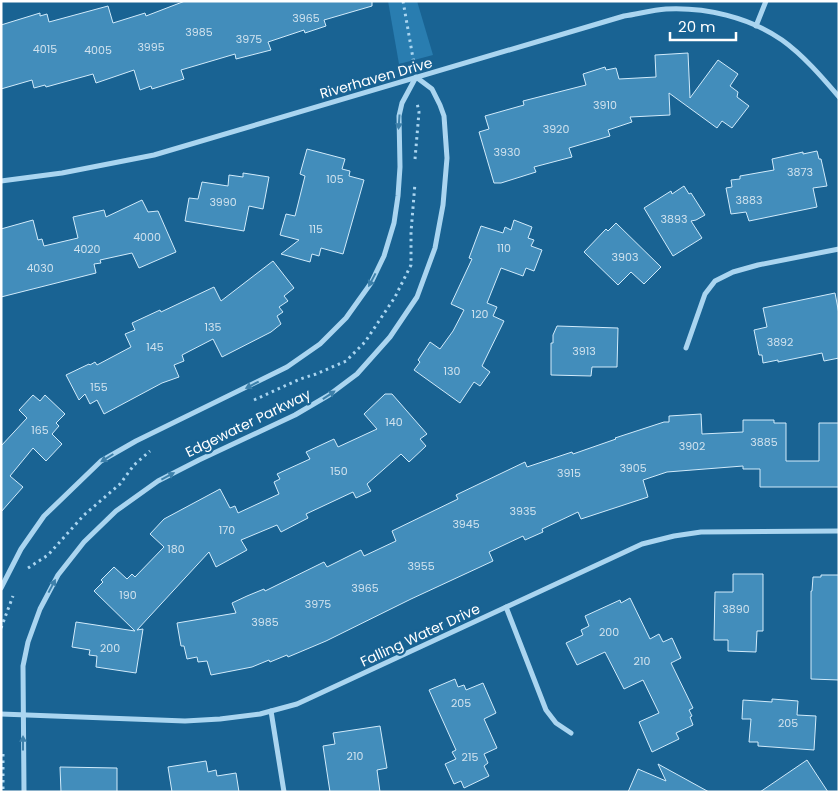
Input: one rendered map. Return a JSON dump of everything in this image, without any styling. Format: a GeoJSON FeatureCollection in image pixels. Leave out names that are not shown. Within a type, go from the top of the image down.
{"type":"FeatureCollection","features":[{"type":"Feature","properties":{"kind":"street"},"geometry":{"type":"LineString","coordinates":[[756,26],[766,1]]}},
{"type":"Feature","properties":{"kind":"street","name":"Riverhaven Drive"},"geometry":{"type":"LineString","coordinates":[[1,181],[62,173],[154,155],[624,16],[665,9],[696,10],[726,14],[756,26],[782,40],[804,59],[839,97]]}},
{"type":"Feature","properties":{"kind":"street"},"geometry":{"type":"LineString","coordinates":[[1,588],[21,549],[44,516],[101,461],[136,441],[287,367],[320,344],[346,318],[371,283],[384,256],[394,223],[398,196],[399,116],[402,103],[416,78]]}},
{"type":"Feature","properties":{"kind":"street","name":"Edgewater Parkway"},"geometry":{"type":"LineString","coordinates":[[24,792],[24,666],[28,642],[40,609],[58,575],[84,542],[116,510],[158,481],[295,415],[329,395],[357,374],[390,337],[416,297],[435,248],[444,205],[447,158],[444,116],[440,105],[432,89],[416,78]]}},
{"type":"Feature","properties":{"kind":"street"},"geometry":{"type":"LineString","coordinates":[[686,348],[705,294],[715,281],[733,272],[758,265],[839,249]]}},
{"type":"Feature","properties":{"kind":"street","name":"Falling Water Drive"},"geometry":{"type":"LineString","coordinates":[[1,714],[185,721],[220,719],[271,711],[297,704],[642,544],[701,532],[839,531]]}},
{"type":"Feature","properties":{"kind":"street"},"geometry":{"type":"LineString","coordinates":[[506,607],[546,710],[556,723],[571,733]]}},
{"type":"Feature","properties":{"kind":"street"},"geometry":{"type":"LineString","coordinates":[[271,711],[284,792]]}},
{"type":"Feature","properties":{"kind":"path"},"geometry":{"type":"LineString","coordinates":[[403,1],[416,78]]}},
{"type":"Feature","properties":{"kind":"path"},"geometry":{"type":"LineString","coordinates":[[3,754],[3,792]]}},
{"type":"Feature","properties":{"kind":"shaded area"},"geometry":{"type":"Polygon","coordinates":[[[388,1],[417,1],[433,55],[399,64],[388,1]]]}},
{"type":"Feature","properties":{"kind":"building"},"geometry":{"type":"Polygon","coordinates":[[[185,1],[372,1],[372,6],[324,20],[326,26],[305,33],[304,30],[268,42],[271,50],[236,59],[235,54],[181,70],[184,79],[152,89],[151,86],[140,90],[134,70],[96,83],[93,74],[46,87],[45,85],[34,88],[32,80],[1,89],[1,25],[40,13],[40,16],[47,14],[49,22],[108,6],[113,23],[145,13],[146,16],[185,1]]]}},
{"type":"Feature","properties":{"kind":"building"},"geometry":{"type":"Polygon","coordinates":[[[688,53],[690,98],[718,60],[738,74],[730,86],[738,92],[737,97],[749,106],[732,128],[722,121],[717,128],[669,93],[670,115],[630,117],[632,122],[608,130],[610,136],[569,148],[572,157],[534,167],[536,172],[501,183],[494,183],[479,132],[489,129],[485,116],[524,105],[523,101],[586,85],[583,74],[605,67],[606,70],[616,68],[619,79],[656,77],[655,55],[688,53]]]}},
{"type":"Feature","properties":{"kind":"building"},"geometry":{"type":"Polygon","coordinates":[[[307,149],[345,159],[342,169],[350,171],[349,176],[364,180],[343,254],[321,248],[319,256],[312,254],[310,262],[281,254],[299,240],[280,235],[286,214],[295,216],[305,176],[300,174],[307,149]]]}},
{"type":"Feature","properties":{"kind":"building"},"geometry":{"type":"Polygon","coordinates":[[[817,151],[819,159],[821,159],[827,186],[813,188],[817,207],[749,221],[746,212],[731,214],[726,188],[732,187],[731,180],[740,179],[740,176],[774,170],[772,159],[817,151]]]}},
{"type":"Feature","properties":{"kind":"building"},"geometry":{"type":"Polygon","coordinates":[[[243,173],[269,177],[263,209],[249,206],[244,231],[185,221],[189,198],[198,199],[202,182],[228,186],[229,175],[243,177],[243,173]]]}},
{"type":"Feature","properties":{"kind":"building"},"geometry":{"type":"Polygon","coordinates":[[[684,186],[689,194],[691,193],[705,215],[691,221],[702,238],[673,256],[644,208],[671,191],[672,194],[684,186]]]}},
{"type":"Feature","properties":{"kind":"building"},"geometry":{"type":"Polygon","coordinates":[[[142,200],[148,212],[158,211],[176,252],[139,268],[132,253],[100,260],[101,263],[94,264],[96,273],[1,297],[1,229],[33,220],[38,240],[42,239],[44,246],[78,238],[73,217],[104,210],[106,217],[142,200]]]}},
{"type":"Feature","properties":{"kind":"building"},"geometry":{"type":"Polygon","coordinates":[[[514,220],[532,227],[528,238],[534,240],[531,246],[542,250],[534,271],[526,268],[523,276],[501,268],[487,303],[497,307],[493,316],[504,321],[482,366],[490,372],[480,386],[474,382],[460,403],[414,370],[430,342],[440,349],[453,331],[464,310],[451,304],[472,259],[469,258],[481,226],[503,233],[505,227],[511,230],[514,220]]]}},
{"type":"Feature","properties":{"kind":"building"},"geometry":{"type":"Polygon","coordinates":[[[616,223],[661,267],[644,284],[631,272],[618,285],[584,252],[606,229],[608,231],[616,223]]]}},
{"type":"Feature","properties":{"kind":"building"},"geometry":{"type":"Polygon","coordinates":[[[273,261],[294,288],[284,296],[288,301],[279,307],[283,312],[277,316],[281,324],[271,332],[222,357],[213,339],[182,355],[184,361],[174,365],[179,377],[162,383],[104,414],[97,400],[90,404],[85,394],[79,400],[66,375],[95,362],[97,365],[131,347],[125,334],[135,330],[132,323],[160,310],[161,312],[214,287],[221,301],[273,261]]]}},
{"type":"Feature","properties":{"kind":"building"},"geometry":{"type":"Polygon","coordinates":[[[835,293],[839,314],[839,358],[824,361],[822,353],[778,362],[778,360],[763,363],[762,355],[759,355],[754,330],[767,327],[763,308],[835,293]]]}},
{"type":"Feature","properties":{"kind":"building"},"geometry":{"type":"Polygon","coordinates":[[[557,326],[618,328],[617,367],[592,367],[591,376],[551,375],[551,343],[553,343],[553,335],[557,326]]]}},
{"type":"Feature","properties":{"kind":"building"},"geometry":{"type":"Polygon","coordinates":[[[385,394],[392,394],[427,434],[420,439],[426,446],[409,462],[401,454],[367,484],[371,491],[356,498],[353,492],[306,514],[308,518],[281,532],[277,525],[241,540],[247,550],[216,567],[209,552],[137,630],[143,629],[136,673],[96,667],[97,656],[89,655],[90,650],[72,647],[76,622],[135,631],[94,591],[103,582],[101,580],[114,567],[127,579],[132,574],[135,577],[164,547],[150,534],[164,519],[220,489],[230,508],[235,506],[238,513],[279,494],[274,482],[280,479],[277,474],[310,459],[306,452],[334,439],[338,447],[377,429],[364,414],[385,394]]]}},
{"type":"Feature","properties":{"kind":"building"},"geometry":{"type":"Polygon","coordinates":[[[33,395],[40,401],[45,395],[65,414],[56,423],[59,426],[52,434],[62,444],[46,461],[33,448],[10,476],[23,487],[1,512],[1,446],[27,418],[19,410],[33,395]]]}},
{"type":"Feature","properties":{"kind":"building"},"geometry":{"type":"Polygon","coordinates":[[[701,414],[702,434],[743,432],[743,420],[774,420],[774,423],[786,423],[786,461],[819,461],[819,423],[839,423],[839,487],[760,487],[760,469],[743,469],[743,466],[667,472],[643,480],[648,497],[581,519],[578,512],[542,529],[543,532],[525,540],[523,536],[489,552],[493,561],[326,641],[288,657],[287,655],[252,667],[211,675],[207,661],[198,662],[197,657],[187,659],[184,646],[181,646],[177,623],[236,613],[232,603],[247,596],[264,589],[265,591],[324,562],[327,567],[361,550],[364,556],[396,541],[392,531],[458,499],[456,495],[525,462],[527,467],[572,452],[573,454],[615,438],[669,422],[669,416],[701,414]]]}},
{"type":"Feature","properties":{"kind":"building"},"geometry":{"type":"Polygon","coordinates":[[[733,574],[763,574],[763,631],[757,631],[756,652],[728,651],[728,640],[714,640],[715,592],[733,592],[733,574]]]}},
{"type":"Feature","properties":{"kind":"building"},"geometry":{"type":"Polygon","coordinates":[[[821,575],[839,575],[839,680],[811,679],[811,591],[813,577],[821,577],[821,575]]]}},
{"type":"Feature","properties":{"kind":"building"},"geometry":{"type":"Polygon","coordinates":[[[630,598],[650,639],[659,634],[663,642],[672,638],[681,658],[671,663],[693,708],[689,710],[693,725],[676,733],[679,739],[652,752],[639,722],[659,713],[643,680],[624,689],[605,652],[577,665],[566,643],[583,635],[581,630],[589,626],[585,616],[620,600],[621,603],[630,598]]]}},
{"type":"Feature","properties":{"kind":"building"},"geometry":{"type":"Polygon","coordinates":[[[455,679],[458,687],[464,685],[466,690],[483,683],[496,713],[484,719],[497,748],[484,754],[488,763],[484,766],[489,776],[464,788],[461,781],[454,784],[445,764],[456,759],[452,752],[456,750],[429,690],[455,679]]]}},
{"type":"Feature","properties":{"kind":"building"},"geometry":{"type":"Polygon","coordinates":[[[772,699],[798,701],[797,715],[816,716],[814,750],[758,746],[758,742],[749,742],[751,719],[742,719],[743,700],[772,702],[772,699]]]}},
{"type":"Feature","properties":{"kind":"building"},"geometry":{"type":"Polygon","coordinates":[[[380,726],[387,768],[377,770],[380,792],[330,792],[323,746],[335,744],[333,733],[380,726]]]}},
{"type":"Feature","properties":{"kind":"building"},"geometry":{"type":"Polygon","coordinates":[[[807,760],[828,792],[760,792],[807,760]]]}},
{"type":"Feature","properties":{"kind":"building"},"geometry":{"type":"Polygon","coordinates":[[[206,761],[208,772],[216,770],[217,776],[236,773],[239,792],[172,792],[168,767],[206,761]]]}},
{"type":"Feature","properties":{"kind":"building"},"geometry":{"type":"Polygon","coordinates":[[[658,764],[709,792],[628,792],[638,769],[666,781],[658,764]]]}},
{"type":"Feature","properties":{"kind":"building"},"geometry":{"type":"Polygon","coordinates":[[[60,767],[117,768],[117,792],[61,792],[60,767]]]}}]}
